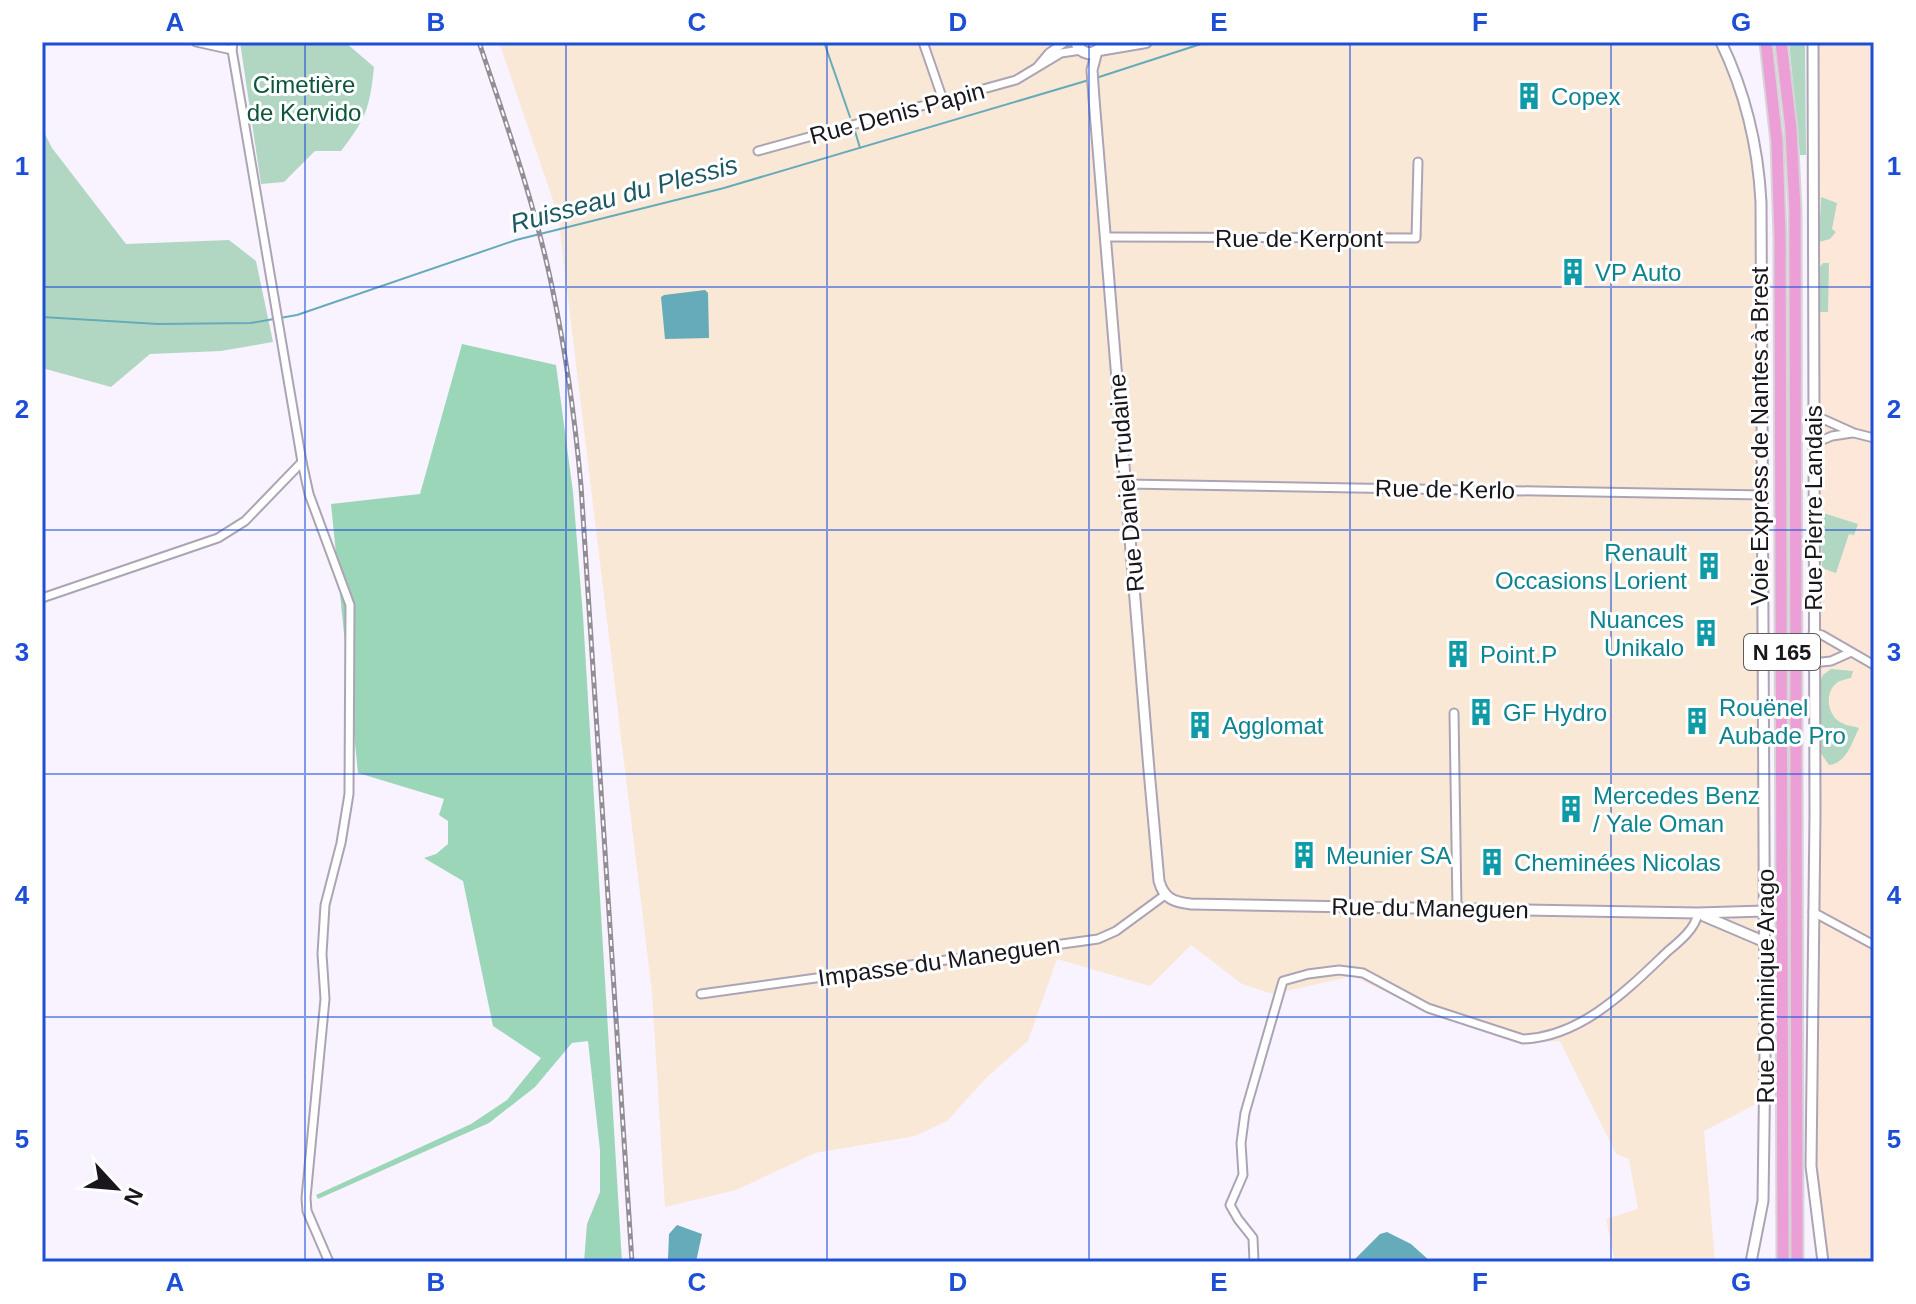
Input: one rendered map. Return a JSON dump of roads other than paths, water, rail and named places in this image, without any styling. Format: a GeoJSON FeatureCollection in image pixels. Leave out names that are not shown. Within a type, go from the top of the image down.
{"type":"FeatureCollection","features":[{"type":"Feature","properties":{"kind":"highway","name":"Voie Express de Nantes à Brest"},"geometry":{"type":"LineString","coordinates":[[1766,42],[1777,142],[1780,237],[1783,1262]]}},
{"type":"Feature","properties":{"kind":"highway","name":"Voie Express de Nantes à Brest"},"geometry":{"type":"LineString","coordinates":[[1781,42],[1791,129],[1795,210],[1797,1262]]}},
{"type":"Feature","properties":{"kind":"main road"},"geometry":{"type":"LineString","coordinates":[[1080,48],[1146,42]]}},
{"type":"Feature","properties":{"kind":"street"},"geometry":{"type":"LineString","coordinates":[[196,42],[232,46],[302,462],[309,494],[350,605],[349,794],[341,843],[325,905],[322,954],[325,999],[306,1198],[307,1211],[329,1262]]}},
{"type":"Feature","properties":{"kind":"street"},"geometry":{"type":"LineString","coordinates":[[923,42],[943,100]]}},
{"type":"Feature","properties":{"kind":"street","name":"Rue Denis Papin"},"geometry":{"type":"LineString","coordinates":[[1034,71],[1049,53],[1065,42]]}},
{"type":"Feature","properties":{"kind":"street","name":"Rue Dominique Arago"},"geometry":{"type":"LineString","coordinates":[[1721,42],[1746,102],[1759,167],[1764,495],[1765,942],[1763,1201],[1751,1262]]}},
{"type":"Feature","properties":{"kind":"street","name":"Rue Pierre Landais"},"geometry":{"type":"LineString","coordinates":[[1813,42],[1811,1166],[1823,1262]]}},
{"type":"Feature","properties":{"kind":"street","name":"Rue Denis Papin"},"geometry":{"type":"LineString","coordinates":[[758,151],[1016,80],[1061,53],[1080,48]]}},
{"type":"Feature","properties":{"kind":"street","name":"Rue Daniel Trudaine"},"geometry":{"type":"LineString","coordinates":[[1080,48],[1092,70],[1159,881],[1165,895]]}},
{"type":"Feature","properties":{"kind":"street","name":"Rue Daniel Trudaine"},"geometry":{"type":"LineString","coordinates":[[1092,70],[1100,48]]}},
{"type":"Feature","properties":{"kind":"street","name":"Rue de Kerpont"},"geometry":{"type":"LineString","coordinates":[[1106,237],[1416,238],[1418,162]]}},
{"type":"Feature","properties":{"kind":"street"},"geometry":{"type":"LineString","coordinates":[[1814,415],[1854,433],[1874,438]]}},
{"type":"Feature","properties":{"kind":"street"},"geometry":{"type":"LineString","coordinates":[[1813,444],[1832,436],[1854,433]]}},
{"type":"Feature","properties":{"kind":"street"},"geometry":{"type":"LineString","coordinates":[[42,598],[218,538],[245,521],[302,462]]}},
{"type":"Feature","properties":{"kind":"street","name":"Rue de Kerlo"},"geometry":{"type":"LineString","coordinates":[[1126,484],[1764,495]]}},
{"type":"Feature","properties":{"kind":"street"},"geometry":{"type":"LineString","coordinates":[[1813,633],[1822,635],[1874,665]]}},
{"type":"Feature","properties":{"kind":"street"},"geometry":{"type":"LineString","coordinates":[[1813,663],[1831,661],[1849,653]]}},
{"type":"Feature","properties":{"kind":"street"},"geometry":{"type":"LineString","coordinates":[[1454,713],[1457,908]]}},
{"type":"Feature","properties":{"kind":"street","name":"Rue du Maneguen"},"geometry":{"type":"LineString","coordinates":[[1165,895],[1177,902],[1191,904],[1698,913],[1765,911]]}},
{"type":"Feature","properties":{"kind":"street","name":"Impasse du Maneguen"},"geometry":{"type":"LineString","coordinates":[[701,994],[1098,939],[1116,931],[1165,895]]}},
{"type":"Feature","properties":{"kind":"street"},"geometry":{"type":"LineString","coordinates":[[1813,912],[1874,945]]}},
{"type":"Feature","properties":{"kind":"street"},"geometry":{"type":"LineString","coordinates":[[1254,1262],[1253,1238],[1230,1205],[1243,1175],[1241,1143],[1245,1113],[1283,981],[1339,970],[1363,973],[1428,1008],[1523,1039],[1538,1038],[1592,1015],[1621,996],[1680,940],[1697,920],[1698,913]]}},
{"type":"Feature","properties":{"kind":"street","name":"Rue du Maneguen"},"geometry":{"type":"LineString","coordinates":[[1698,913],[1765,942]]}},
{"type":"Feature","properties":{"kind":"water"},"geometry":{"type":"Polygon","coordinates":[[[705,290],[708,293],[709,338],[665,339],[661,297],[705,290]]]}},
{"type":"Feature","properties":{"kind":"water"},"geometry":{"type":"Polygon","coordinates":[[[677,1225],[702,1234],[696,1262],[668,1259],[669,1234],[677,1225]]]}},
{"type":"Feature","properties":{"kind":"water"},"geometry":{"type":"Polygon","coordinates":[[[1387,1232],[1411,1244],[1431,1262],[1352,1262],[1380,1234],[1387,1232]]]}},
{"type":"Feature","properties":{"kind":"waterway"},"geometry":{"type":"LineString","coordinates":[[824,42],[850,117]]}},
{"type":"Feature","properties":{"kind":"waterway","name":"Ruisseau du Plessis"},"geometry":{"type":"LineString","coordinates":[[1096,78],[1207,42]]}},
{"type":"Feature","properties":{"kind":"waterway","name":"Ruisseau du Plessis"},"geometry":{"type":"LineString","coordinates":[[42,317],[158,324],[251,323],[297,315],[516,240],[724,188],[1089,80]]}},
{"type":"Feature","properties":{"kind":"waterway"},"geometry":{"type":"LineString","coordinates":[[855,131],[860,148]]}},
{"type":"Feature","properties":{"kind":"railway"},"geometry":{"type":"LineString","coordinates":[[479,42],[545,256],[573,411],[581,486],[632,1262]]}},
{"type":"Feature","properties":{"kind":"place","name":"Copex"},"geometry":{"type":"Point","coordinates":[1529,96]}},
{"type":"Feature","properties":{"kind":"place","name":"VP Auto"},"geometry":{"type":"Point","coordinates":[1573,272]}},
{"type":"Feature","properties":{"kind":"place","name":"Renault Occasions Lorient"},"geometry":{"type":"Point","coordinates":[1709,566]}},
{"type":"Feature","properties":{"kind":"place","name":"Nuances Unikalo"},"geometry":{"type":"Point","coordinates":[1706,633]}},
{"type":"Feature","properties":{"kind":"place","name":"Point.P"},"geometry":{"type":"Point","coordinates":[1458,654]}},
{"type":"Feature","properties":{"kind":"place","name":"GF Hydro"},"geometry":{"type":"Point","coordinates":[1481,712]}},
{"type":"Feature","properties":{"kind":"place","name":"Rouënel Aubade Pro"},"geometry":{"type":"Point","coordinates":[1697,721]}},
{"type":"Feature","properties":{"kind":"place","name":"Agglomat"},"geometry":{"type":"Point","coordinates":[1200,725]}},
{"type":"Feature","properties":{"kind":"place","name":"Mercedes Benz / Yale Oman"},"geometry":{"type":"Point","coordinates":[1571,809]}},
{"type":"Feature","properties":{"kind":"place","name":"Meunier SA"},"geometry":{"type":"Point","coordinates":[1304,855]}},
{"type":"Feature","properties":{"kind":"place","name":"Cheminées Nicolas"},"geometry":{"type":"Point","coordinates":[1492,862]}},
{"type":"Feature","properties":{"kind":"park label","name":"Cimetière de Kervido"},"geometry":{"type":"Point","coordinates":[304,98]}}]}
